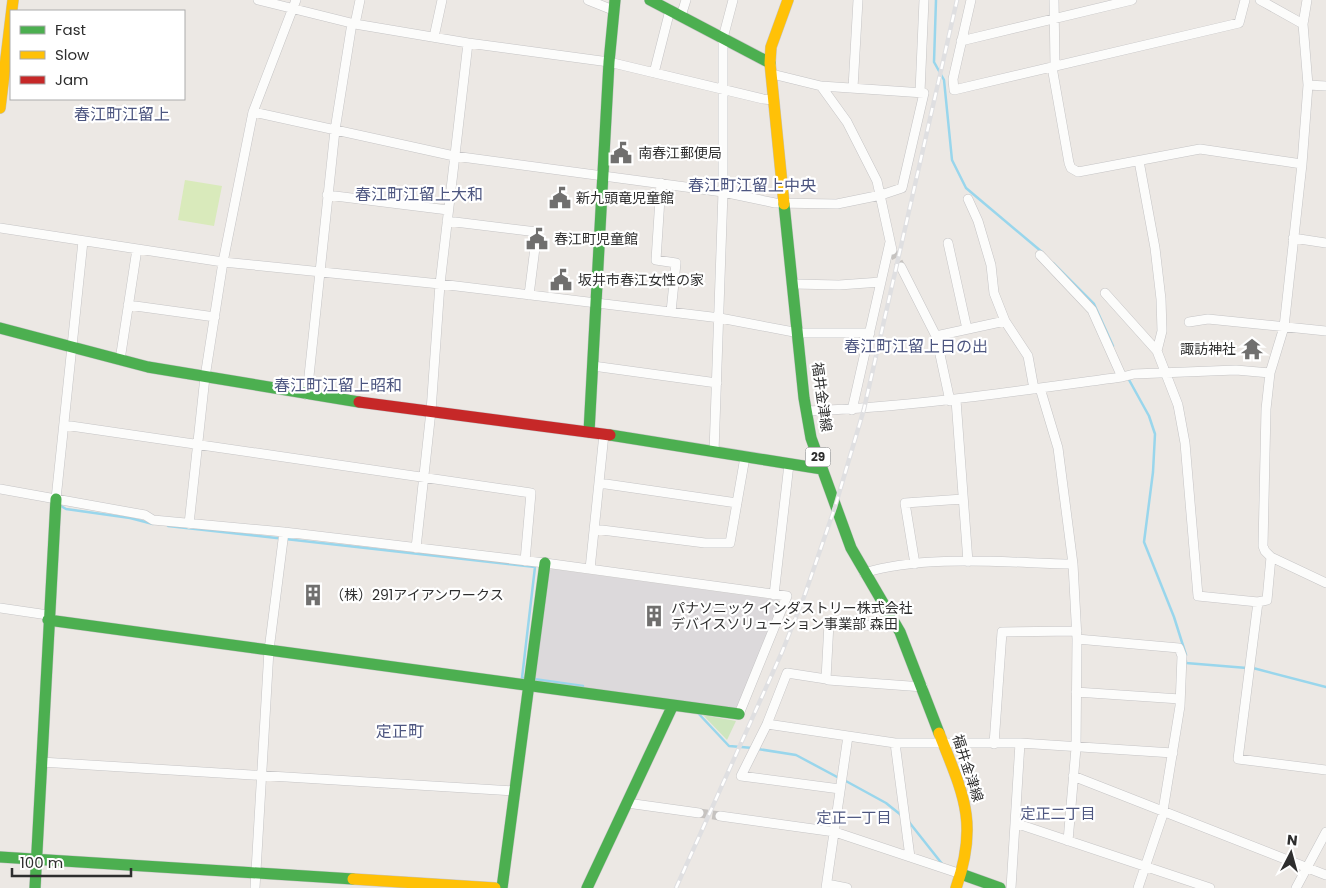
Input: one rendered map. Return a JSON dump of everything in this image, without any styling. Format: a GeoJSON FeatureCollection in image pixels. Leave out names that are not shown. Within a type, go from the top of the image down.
{"type":"FeatureCollection","features":[{"type":"Feature","properties":{"kind":"street"},"geometry":{"type":"LineString","coordinates":[[258,0],[295,4],[353,23],[468,43],[609,62],[774,100]]}},
{"type":"Feature","properties":{"kind":"street"},"geometry":{"type":"LineString","coordinates":[[307,395],[334,130],[353,23],[360,0]]}},
{"type":"Feature","properties":{"kind":"street"},"geometry":{"type":"LineString","coordinates":[[434,37],[442,0]]}},
{"type":"Feature","properties":{"kind":"street"},"geometry":{"type":"LineString","coordinates":[[588,0],[614,5],[609,62],[589,432]]}},
{"type":"Feature","properties":{"kind":"street"},"geometry":{"type":"LineString","coordinates":[[253,112],[454,156],[662,183],[785,204],[837,204],[881,195],[902,188],[924,93],[821,86],[771,69],[723,38],[650,0]]}},
{"type":"Feature","properties":{"kind":"street"},"geometry":{"type":"LineString","coordinates":[[681,16],[686,0]]}},
{"type":"Feature","properties":{"kind":"street"},"geometry":{"type":"LineString","coordinates":[[714,452],[723,192],[723,38],[733,0]]}},
{"type":"Feature","properties":{"kind":"street","name":"福井金津線"},"geometry":{"type":"LineString","coordinates":[[788,0],[771,46],[771,69],[806,412],[811,438],[845,533],[864,573],[897,627],[923,687],[964,796],[967,813],[966,851],[956,888]]}},
{"type":"Feature","properties":{"kind":"street"},"geometry":{"type":"LineString","coordinates":[[853,88],[858,0]]}},
{"type":"Feature","properties":{"kind":"street"},"geometry":{"type":"LineString","coordinates":[[920,92],[924,0]]}},
{"type":"Feature","properties":{"kind":"street"},"geometry":{"type":"LineString","coordinates":[[970,0],[953,79],[954,90],[1239,23],[1245,0]]}},
{"type":"Feature","properties":{"kind":"street"},"geometry":{"type":"LineString","coordinates":[[1054,0],[1054,67],[1071,168],[1078,172],[1200,149],[1302,164]]}},
{"type":"Feature","properties":{"kind":"street"},"geometry":{"type":"LineString","coordinates":[[961,40],[1132,0]]}},
{"type":"Feature","properties":{"kind":"street"},"geometry":{"type":"LineString","coordinates":[[1260,0],[1303,24]]}},
{"type":"Feature","properties":{"kind":"street"},"geometry":{"type":"LineString","coordinates":[[1307,0],[1303,24],[1308,85],[1302,164],[1284,327],[1270,373],[1266,409],[1263,546],[1271,557],[1326,583]]}},
{"type":"Feature","properties":{"kind":"street"},"geometry":{"type":"LineString","coordinates":[[189,524],[205,377],[223,262],[253,112],[295,4]]}},
{"type":"Feature","properties":{"kind":"street"},"geometry":{"type":"LineString","coordinates":[[654,73],[670,10]]}},
{"type":"Feature","properties":{"kind":"street"},"geometry":{"type":"LineString","coordinates":[[0,108],[1,81],[10,15]]}},
{"type":"Feature","properties":{"kind":"street"},"geometry":{"type":"LineString","coordinates":[[416,548],[431,411],[440,284],[468,43]]}},
{"type":"Feature","properties":{"kind":"street"},"geometry":{"type":"LineString","coordinates":[[1308,85],[1326,86]]}},
{"type":"Feature","properties":{"kind":"street"},"geometry":{"type":"LineString","coordinates":[[821,86],[847,122],[877,181],[891,246],[852,410]]}},
{"type":"Feature","properties":{"kind":"street"},"geometry":{"type":"LineString","coordinates":[[1138,161],[1161,299],[1162,331],[1157,352]]}},
{"type":"Feature","properties":{"kind":"street"},"geometry":{"type":"LineString","coordinates":[[662,183],[656,260],[676,263],[671,312]]}},
{"type":"Feature","properties":{"kind":"street"},"geometry":{"type":"LineString","coordinates":[[327,195],[448,210]]}},
{"type":"Feature","properties":{"kind":"street"},"geometry":{"type":"LineString","coordinates":[[968,199],[978,221],[990,265],[994,293],[1005,321],[1028,356],[1037,389],[1058,448],[1073,564],[1077,635],[1076,748],[1068,841]]}},
{"type":"Feature","properties":{"kind":"street"},"geometry":{"type":"LineString","coordinates":[[447,221],[536,232],[529,295]]}},
{"type":"Feature","properties":{"kind":"street"},"geometry":{"type":"LineString","coordinates":[[0,228],[223,262],[440,284],[720,318],[799,333],[870,333]]}},
{"type":"Feature","properties":{"kind":"street"},"geometry":{"type":"LineString","coordinates":[[1293,238],[1326,243]]}},
{"type":"Feature","properties":{"kind":"street"},"geometry":{"type":"LineString","coordinates":[[35,888],[48,617],[56,499],[83,241]]}},
{"type":"Feature","properties":{"kind":"street"},"geometry":{"type":"LineString","coordinates":[[948,243],[967,329]]}},
{"type":"Feature","properties":{"kind":"street"},"geometry":{"type":"LineString","coordinates":[[120,360],[137,249]]}},
{"type":"Feature","properties":{"kind":"street"},"geometry":{"type":"LineString","coordinates":[[1040,255],[1092,310],[1122,378]]}},
{"type":"Feature","properties":{"kind":"street"},"geometry":{"type":"LineString","coordinates":[[901,267],[936,336],[953,401],[968,562]]}},
{"type":"Feature","properties":{"kind":"street"},"geometry":{"type":"LineString","coordinates":[[794,284],[882,282]]}},
{"type":"Feature","properties":{"kind":"street"},"geometry":{"type":"LineString","coordinates":[[1105,293],[1157,352],[1178,405],[1185,443],[1198,596],[1258,602],[1266,600],[1271,557]]}},
{"type":"Feature","properties":{"kind":"street"},"geometry":{"type":"LineString","coordinates":[[128,305],[215,317]]}},
{"type":"Feature","properties":{"kind":"street"},"geometry":{"type":"LineString","coordinates":[[1189,322],[1208,319],[1326,331]]}},
{"type":"Feature","properties":{"kind":"street"},"geometry":{"type":"LineString","coordinates":[[936,336],[1005,321]]}},
{"type":"Feature","properties":{"kind":"street"},"geometry":{"type":"LineString","coordinates":[[0,328],[120,360],[307,395],[604,434],[822,469]]}},
{"type":"Feature","properties":{"kind":"street"},"geometry":{"type":"LineString","coordinates":[[593,366],[717,383]]}},
{"type":"Feature","properties":{"kind":"street"},"geometry":{"type":"LineString","coordinates":[[806,412],[953,401],[1122,378],[1134,374],[1236,370],[1270,373]]}},
{"type":"Feature","properties":{"kind":"street"},"geometry":{"type":"LineString","coordinates":[[64,424],[531,493],[525,561]]}},
{"type":"Feature","properties":{"kind":"street"},"geometry":{"type":"LineString","coordinates":[[590,569],[604,434]]}},
{"type":"Feature","properties":{"kind":"street"},"geometry":{"type":"LineString","coordinates":[[594,529],[705,543],[730,543],[745,457]]}},
{"type":"Feature","properties":{"kind":"street"},"geometry":{"type":"LineString","coordinates":[[774,595],[789,464]]}},
{"type":"Feature","properties":{"kind":"street"},"geometry":{"type":"LineString","coordinates":[[599,483],[737,503]]}},
{"type":"Feature","properties":{"kind":"street"},"geometry":{"type":"LineString","coordinates":[[0,489],[145,515],[154,520],[284,532],[545,563],[787,596],[739,714],[269,650],[0,608]]}},
{"type":"Feature","properties":{"kind":"street"},"geometry":{"type":"LineString","coordinates":[[915,564],[905,503],[963,499]]}},
{"type":"Feature","properties":{"kind":"street"},"geometry":{"type":"LineString","coordinates":[[255,888],[269,650],[284,532]]}},
{"type":"Feature","properties":{"kind":"street"},"geometry":{"type":"LineString","coordinates":[[864,573],[889,565],[968,562],[1073,564]]}},
{"type":"Feature","properties":{"kind":"street"},"geometry":{"type":"LineString","coordinates":[[502,888],[545,563]]}},
{"type":"Feature","properties":{"kind":"street"},"geometry":{"type":"LineString","coordinates":[[1258,602],[1238,759],[1326,770]]}},
{"type":"Feature","properties":{"kind":"street"},"geometry":{"type":"LineString","coordinates":[[840,790],[741,776],[766,724],[787,673],[826,679],[830,623],[897,627]]}},
{"type":"Feature","properties":{"kind":"street"},"geometry":{"type":"LineString","coordinates":[[994,744],[1002,632],[1077,635],[1179,648],[1182,656],[1180,699],[1173,753],[1163,810],[1138,888]]}},
{"type":"Feature","properties":{"kind":"street"},"geometry":{"type":"LineString","coordinates":[[828,680],[923,687]]}},
{"type":"Feature","properties":{"kind":"street"},"geometry":{"type":"LineString","coordinates":[[1076,692],[1180,699]]}},
{"type":"Feature","properties":{"kind":"street"},"geometry":{"type":"LineString","coordinates":[[587,888],[673,705]]}},
{"type":"Feature","properties":{"kind":"street"},"geometry":{"type":"LineString","coordinates":[[766,724],[895,743],[945,745],[1020,744],[1173,753]]}},
{"type":"Feature","properties":{"kind":"street"},"geometry":{"type":"LineString","coordinates":[[847,888],[827,886],[848,736]]}},
{"type":"Feature","properties":{"kind":"street"},"geometry":{"type":"LineString","coordinates":[[895,743],[910,857]]}},
{"type":"Feature","properties":{"kind":"street"},"geometry":{"type":"LineString","coordinates":[[1011,888],[1020,744]]}},
{"type":"Feature","properties":{"kind":"street"},"geometry":{"type":"LineString","coordinates":[[41,762],[515,791]]}},
{"type":"Feature","properties":{"kind":"street"},"geometry":{"type":"LineString","coordinates":[[1073,776],[1326,875]]}},
{"type":"Feature","properties":{"kind":"street"},"geometry":{"type":"LineString","coordinates":[[626,803],[699,813]]}},
{"type":"Feature","properties":{"kind":"street"},"geometry":{"type":"LineString","coordinates":[[720,816],[835,832],[1000,888]]}},
{"type":"Feature","properties":{"kind":"street"},"geometry":{"type":"LineString","coordinates":[[1015,823],[1210,888]]}},
{"type":"Feature","properties":{"kind":"street"},"geometry":{"type":"LineString","coordinates":[[1296,888],[1306,866],[1326,832]]}},
{"type":"Feature","properties":{"kind":"street"},"geometry":{"type":"LineString","coordinates":[[0,857],[495,888]]}},
{"type":"Feature","properties":{"kind":"shaded area"},"geometry":{"type":"Polygon","coordinates":[[[552,569],[778,600],[781,604],[737,708],[536,682],[534,679],[548,571],[552,569]]]}},
{"type":"Feature","properties":{"kind":"green space"},"geometry":{"type":"Polygon","coordinates":[[[185,180],[222,186],[214,226],[178,220],[185,180]]]}},
{"type":"Feature","properties":{"kind":"green space"},"geometry":{"type":"Polygon","coordinates":[[[703,715],[736,721],[727,740],[703,715]]]}},
{"type":"Feature","properties":{"kind":"waterway"},"geometry":{"type":"LineString","coordinates":[[936,0],[934,62],[944,80],[952,160],[966,188],[1042,252]]}},
{"type":"Feature","properties":{"kind":"waterway"},"geometry":{"type":"LineString","coordinates":[[1053,263],[1094,304],[1113,346]]}},
{"type":"Feature","properties":{"kind":"waterway"},"geometry":{"type":"LineString","coordinates":[[1128,378],[1149,416],[1155,434],[1153,472],[1144,542],[1174,617],[1186,655]]}},
{"type":"Feature","properties":{"kind":"waterway"},"geometry":{"type":"LineString","coordinates":[[61,506],[66,509],[130,518],[153,524]]}},
{"type":"Feature","properties":{"kind":"waterway"},"geometry":{"type":"LineString","coordinates":[[168,526],[535,567],[522,678],[526,678]]}},
{"type":"Feature","properties":{"kind":"waterway"},"geometry":{"type":"LineString","coordinates":[[1186,661],[1186,663],[1247,668]]}},
{"type":"Feature","properties":{"kind":"waterway"},"geometry":{"type":"LineString","coordinates":[[1253,668],[1326,687]]}},
{"type":"Feature","properties":{"kind":"waterway"},"geometry":{"type":"LineString","coordinates":[[534,679],[583,686]]}},
{"type":"Feature","properties":{"kind":"waterway"},"geometry":{"type":"LineString","coordinates":[[698,713],[729,746],[753,748]]}},
{"type":"Feature","properties":{"kind":"waterway"},"geometry":{"type":"LineString","coordinates":[[758,749],[796,755],[839,778]]}},
{"type":"Feature","properties":{"kind":"waterway"},"geometry":{"type":"LineString","coordinates":[[844,780],[886,803],[901,815]]}},
{"type":"Feature","properties":{"kind":"waterway"},"geometry":{"type":"LineString","coordinates":[[909,822],[943,865]]}},
{"type":"Feature","properties":{"kind":"tunnel"},"geometry":{"type":"LineString","coordinates":[[892,250],[901,267]]}},
{"type":"Feature","properties":{"kind":"tunnel"},"geometry":{"type":"LineString","coordinates":[[699,813],[720,816]]}},
{"type":"Feature","properties":{"kind":"railway"},"geometry":{"type":"LineString","coordinates":[[676,888],[782,652],[804,597],[835,507],[864,409],[957,0]]}},
{"type":"Feature","properties":{"kind":"traffic: fast"},"geometry":{"type":"LineString","coordinates":[[589,432],[609,62],[615,0]]}},
{"type":"Feature","properties":{"kind":"traffic: fast"},"geometry":{"type":"LineString","coordinates":[[650,0],[770,63]]}},
{"type":"Feature","properties":{"kind":"traffic: fast"},"geometry":{"type":"LineString","coordinates":[[784,204],[804,398],[811,438],[851,548],[900,632],[939,733]]}},
{"type":"Feature","properties":{"kind":"traffic: fast"},"geometry":{"type":"LineString","coordinates":[[0,328],[148,367],[359,402]]}},
{"type":"Feature","properties":{"kind":"traffic: fast"},"geometry":{"type":"LineString","coordinates":[[610,435],[822,469]]}},
{"type":"Feature","properties":{"kind":"traffic: fast"},"geometry":{"type":"LineString","coordinates":[[35,888],[56,499]]}},
{"type":"Feature","properties":{"kind":"traffic: fast"},"geometry":{"type":"LineString","coordinates":[[502,888],[545,563]]}},
{"type":"Feature","properties":{"kind":"traffic: fast"},"geometry":{"type":"LineString","coordinates":[[48,620],[739,714]]}},
{"type":"Feature","properties":{"kind":"traffic: fast"},"geometry":{"type":"LineString","coordinates":[[587,888],[673,705]]}},
{"type":"Feature","properties":{"kind":"traffic: fast"},"geometry":{"type":"LineString","coordinates":[[0,857],[353,879]]}},
{"type":"Feature","properties":{"kind":"traffic: fast"},"geometry":{"type":"LineString","coordinates":[[961,874],[1000,888]]}},
{"type":"Feature","properties":{"kind":"traffic: slow"},"geometry":{"type":"LineString","coordinates":[[12,10],[13,0]]}},
{"type":"Feature","properties":{"kind":"traffic: slow"},"geometry":{"type":"LineString","coordinates":[[784,204],[770,63],[771,47],[788,0]]}},
{"type":"Feature","properties":{"kind":"traffic: slow"},"geometry":{"type":"LineString","coordinates":[[0,108],[10,25]]}},
{"type":"Feature","properties":{"kind":"traffic: slow"},"geometry":{"type":"LineString","coordinates":[[939,733],[961,791],[967,826],[963,865],[956,888]]}},
{"type":"Feature","properties":{"kind":"traffic: slow"},"geometry":{"type":"LineString","coordinates":[[353,879],[495,888]]}},
{"type":"Feature","properties":{"kind":"traffic: jam"},"geometry":{"type":"LineString","coordinates":[[359,402],[610,435]]}},
{"type":"Feature","properties":{"kind":"place","name":"南春江郵便局"},"geometry":{"type":"Point","coordinates":[621,153]}},
{"type":"Feature","properties":{"kind":"place","name":"新九頭竜児童館"},"geometry":{"type":"Point","coordinates":[560,198]}},
{"type":"Feature","properties":{"kind":"place","name":"春江町児童館"},"geometry":{"type":"Point","coordinates":[537,239]}},
{"type":"Feature","properties":{"kind":"place","name":"坂井市春江女性の家"},"geometry":{"type":"Point","coordinates":[561,280]}},
{"type":"Feature","properties":{"kind":"place","name":"諏訪神社"},"geometry":{"type":"Point","coordinates":[1252,349]}},
{"type":"Feature","properties":{"kind":"place","name":"（株）291アイアンワークス"},"geometry":{"type":"Point","coordinates":[313,595]}},
{"type":"Feature","properties":{"kind":"place","name":"パナソニック インダストリー株式会社 デバイスソリューション事業部 森田"},"geometry":{"type":"Point","coordinates":[654,616]}},
{"type":"Feature","properties":{"kind":"district","name":"春江町江留上"},"geometry":{"type":"Point","coordinates":[122,114]}},
{"type":"Feature","properties":{"kind":"district","name":"春江町江留上中央"},"geometry":{"type":"Point","coordinates":[752,185]}},
{"type":"Feature","properties":{"kind":"district","name":"春江町江留上大和"},"geometry":{"type":"Point","coordinates":[419,194]}},
{"type":"Feature","properties":{"kind":"district","name":"春江町江留上日の出"},"geometry":{"type":"Point","coordinates":[916,346]}},
{"type":"Feature","properties":{"kind":"district","name":"春江町江留上昭和"},"geometry":{"type":"Point","coordinates":[338,385]}},
{"type":"Feature","properties":{"kind":"district","name":"定正町"},"geometry":{"type":"Point","coordinates":[400,731]}},
{"type":"Feature","properties":{"kind":"district","name":"定正二丁目"},"geometry":{"type":"Point","coordinates":[1058,814]}},
{"type":"Feature","properties":{"kind":"district","name":"定正一丁目"},"geometry":{"type":"Point","coordinates":[854,818]}}]}
